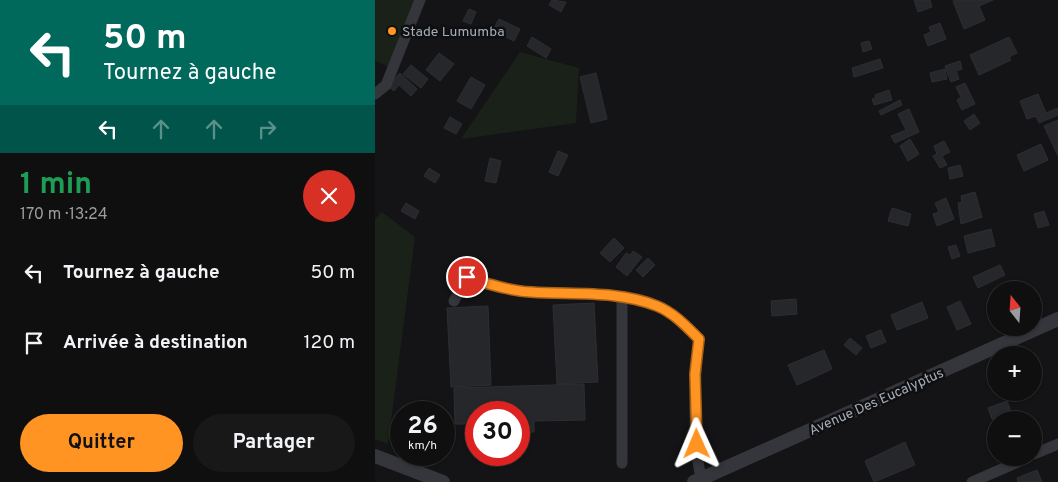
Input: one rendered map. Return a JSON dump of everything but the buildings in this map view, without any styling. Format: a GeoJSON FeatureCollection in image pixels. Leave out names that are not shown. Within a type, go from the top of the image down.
{"type":"FeatureCollection","features":[{"type":"Feature","properties":{"kind":"street"},"geometry":{"type":"LineString","coordinates":[[375,94],[386,84],[420,0]]}},
{"type":"Feature","properties":{"kind":"street"},"geometry":{"type":"LineString","coordinates":[[454,301],[467,277],[489,285],[528,292],[622,297],[657,306],[679,318],[699,339],[695,374],[697,481]]}},
{"type":"Feature","properties":{"kind":"street"},"geometry":{"type":"LineString","coordinates":[[622,297],[622,463]]}},
{"type":"Feature","properties":{"kind":"street","name":"Avenue Des Eucalyptus"},"geometry":{"type":"LineString","coordinates":[[697,481],[1058,319]]}},
{"type":"Feature","properties":{"kind":"street"},"geometry":{"type":"LineString","coordinates":[[1042,451],[1058,444]]}},
{"type":"Feature","properties":{"kind":"street"},"geometry":{"type":"LineString","coordinates":[[375,456],[443,482]]}},
{"type":"Feature","properties":{"kind":"street"},"geometry":{"type":"LineString","coordinates":[[972,482],[1009,466]]}},
{"type":"Feature","properties":{"kind":"shaded area","name":"Stade Lumumba"},"geometry":{"type":"Polygon","coordinates":[[[375,0],[421,0],[394,69],[375,61],[375,0]]]}},
{"type":"Feature","properties":{"kind":"shaded area"},"geometry":{"type":"Polygon","coordinates":[[[520,52],[579,68],[576,123],[461,139],[520,52]]]}},
{"type":"Feature","properties":{"kind":"shaded area"},"geometry":{"type":"Polygon","coordinates":[[[382,212],[415,237],[394,401],[390,401],[388,444],[375,439],[375,219],[382,212]]]}},
{"type":"Feature","properties":{"kind":"place","name":"Stade Lumumba"},"geometry":{"type":"Point","coordinates":[392,31]}},
{"type":"Feature","properties":{"kind":"route"},"geometry":{"type":"LineString","coordinates":[[467,277],[489,285],[528,292],[622,297],[657,306],[679,318],[699,339],[695,374],[697,444]]}}]}
